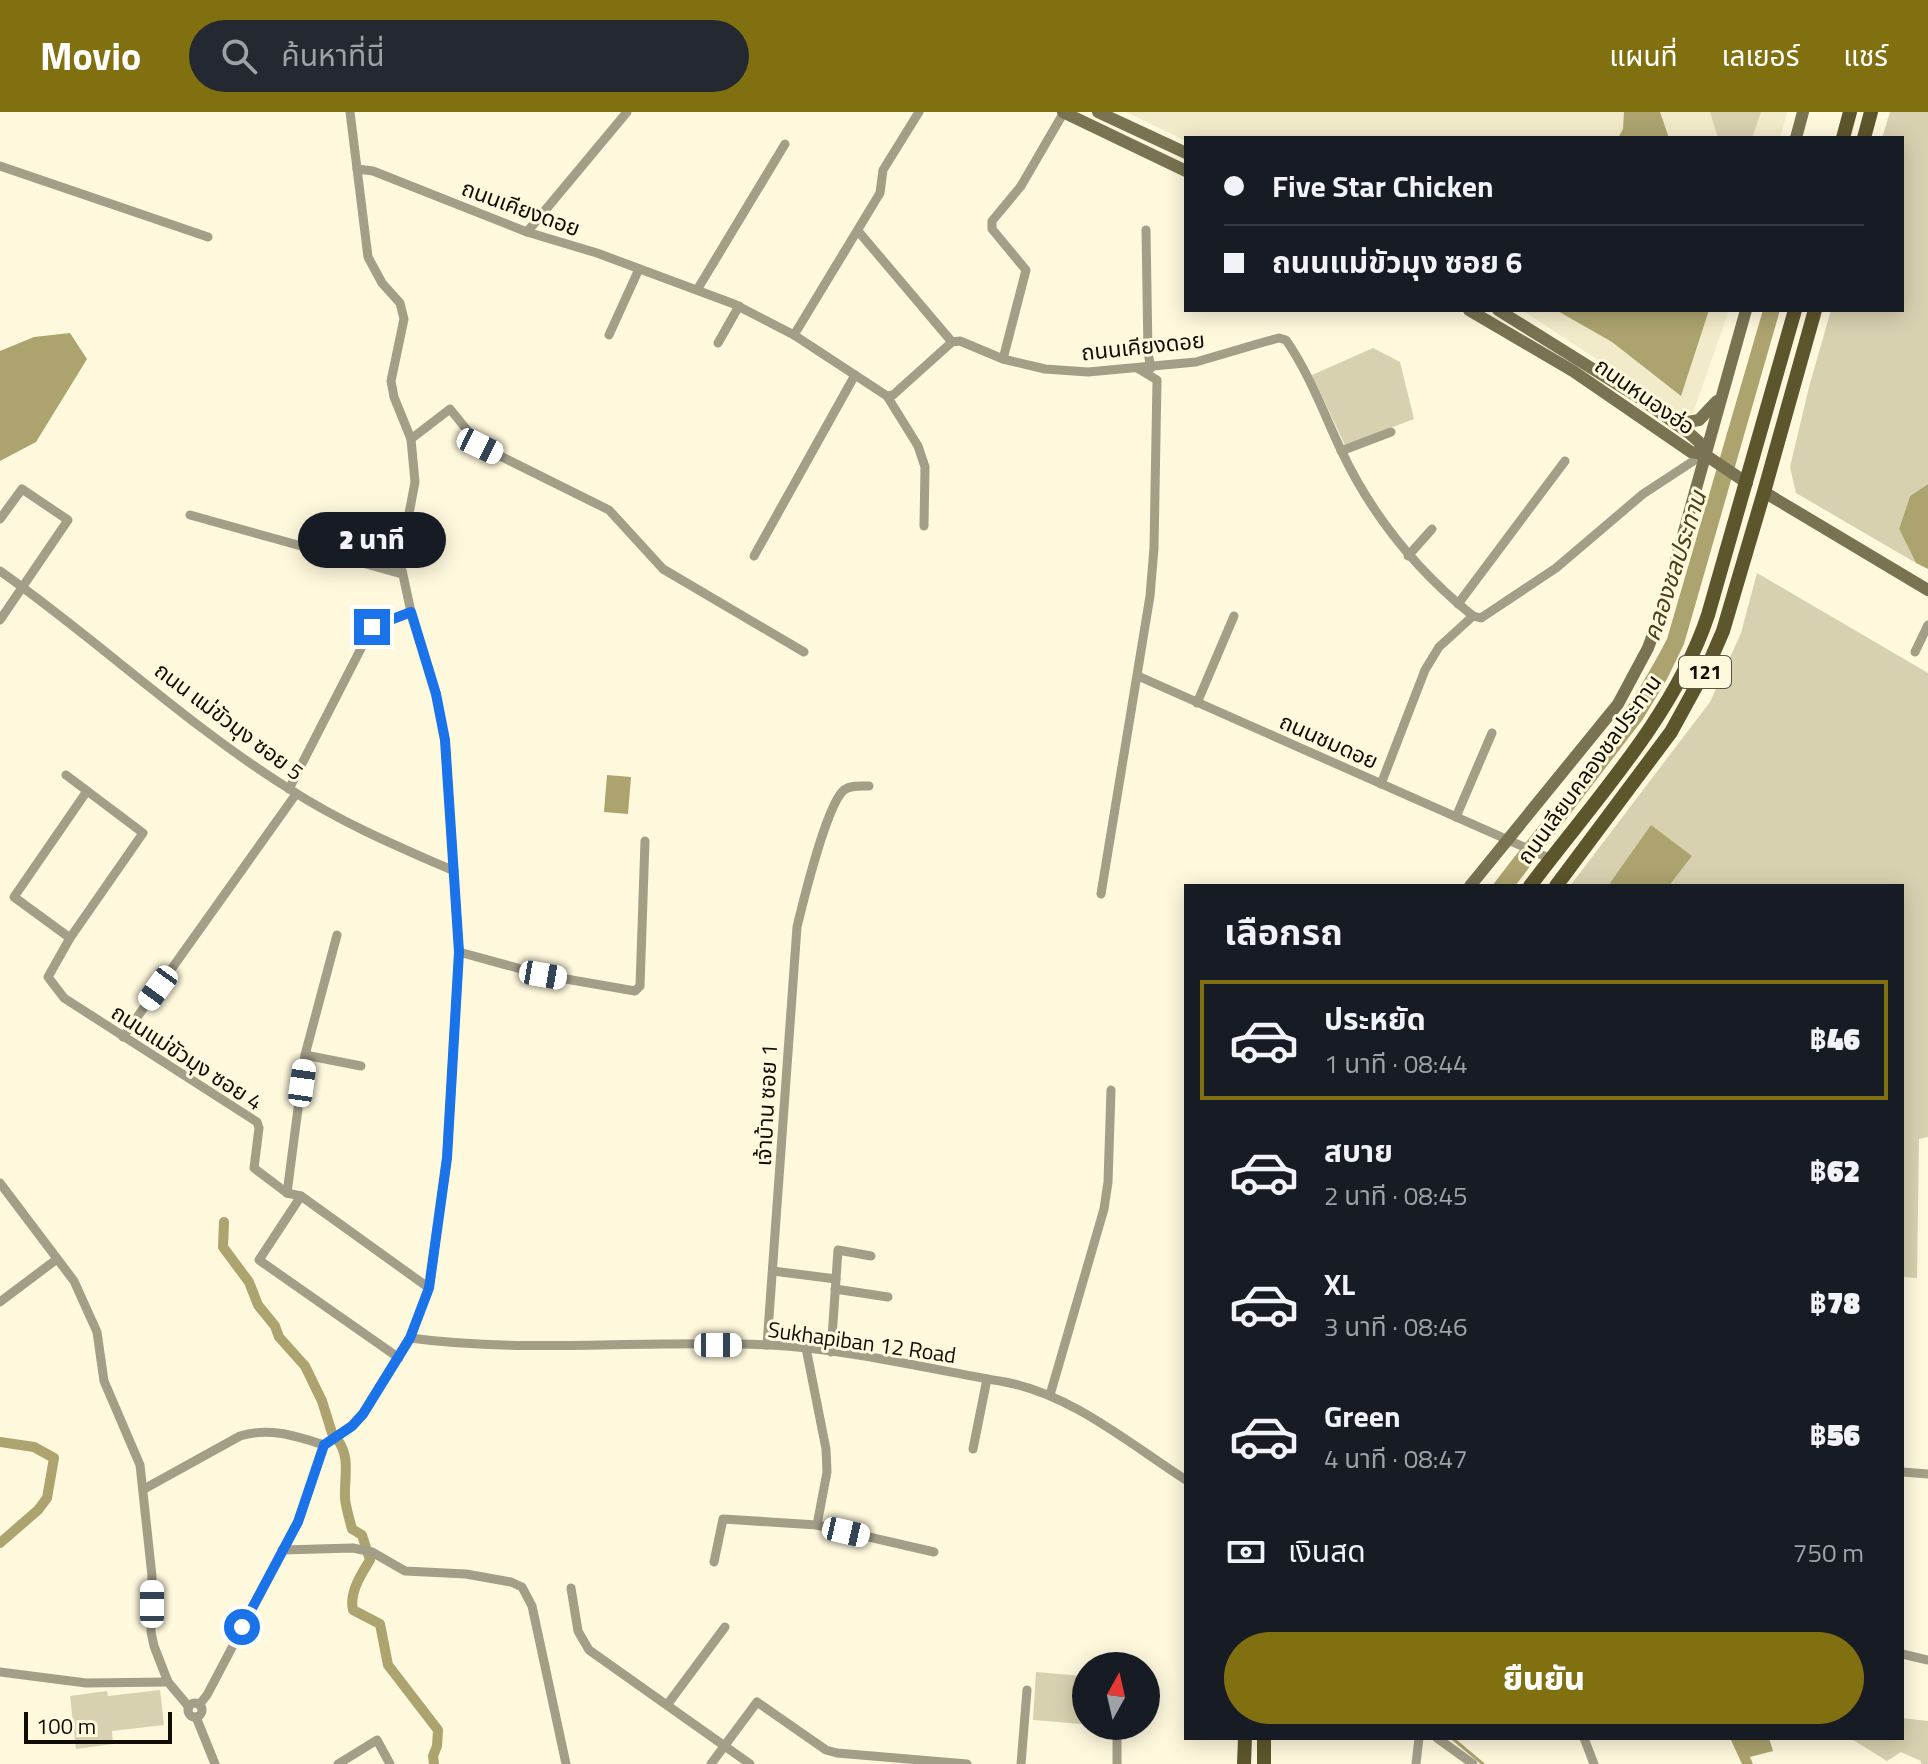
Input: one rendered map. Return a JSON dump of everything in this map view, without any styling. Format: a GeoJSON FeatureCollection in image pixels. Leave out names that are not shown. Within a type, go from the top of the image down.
{"type":"FeatureCollection","features":[{"type":"Feature","properties":{"kind":"main road"},"geometry":{"type":"LineString","coordinates":[[1098,112],[1184,152]]}},
{"type":"Feature","properties":{"kind":"main road"},"geometry":{"type":"LineString","coordinates":[[1797,136],[1803,112]]}},
{"type":"Feature","properties":{"kind":"main road"},"geometry":{"type":"LineString","coordinates":[[1844,136],[1850,112]]}},
{"type":"Feature","properties":{"kind":"main road"},"geometry":{"type":"LineString","coordinates":[[1865,136],[1871,112]]}},
{"type":"Feature","properties":{"kind":"main road"},"geometry":{"type":"LineString","coordinates":[[1069,113],[1184,170]]}},
{"type":"Feature","properties":{"kind":"main road","name":"ถนนหนองฮ่อ"},"geometry":{"type":"LineString","coordinates":[[1472,312],[1573,371],[1691,452],[1704,454]]}},
{"type":"Feature","properties":{"kind":"main road","name":"ถนนหนองฮ่อ"},"geometry":{"type":"LineString","coordinates":[[1501,312],[1580,359],[1676,424],[1699,442],[1704,454]]}},
{"type":"Feature","properties":{"kind":"main road"},"geometry":{"type":"LineString","coordinates":[[1472,884],[1596,732],[1629,687],[1648,648],[1662,610],[1745,312]]}},
{"type":"Feature","properties":{"kind":"main road","name":"ถนนเลียบคลองชลประทาน"},"geometry":{"type":"LineString","coordinates":[[1532,884],[1650,727],[1684,674],[1705,624],[1794,312]]}},
{"type":"Feature","properties":{"kind":"main road","name":"ถนนเลียบคลองชลประทาน"},"geometry":{"type":"LineString","coordinates":[[1557,884],[1671,732],[1696,690],[1723,631],[1814,312]]}},
{"type":"Feature","properties":{"kind":"main road"},"geometry":{"type":"LineString","coordinates":[[1676,424],[1699,420],[1721,396]]}},
{"type":"Feature","properties":{"kind":"main road"},"geometry":{"type":"LineString","coordinates":[[1704,454],[1747,483],[1928,590]]}},
{"type":"Feature","properties":{"kind":"main road"},"geometry":{"type":"LineString","coordinates":[[1244,1764],[1245,1740]]}},
{"type":"Feature","properties":{"kind":"main road"},"geometry":{"type":"LineString","coordinates":[[1264,1740],[1264,1764]]}},
{"type":"Feature","properties":{"kind":"street"},"geometry":{"type":"LineString","coordinates":[[194,1706],[219,1673],[298,1522],[324,1445],[352,1426],[363,1414],[410,1338],[429,1288],[447,1158],[459,952],[445,740],[436,694],[402,574],[401,546],[415,482],[411,439],[391,381],[404,319],[400,303],[382,283],[368,257],[350,112]]}},
{"type":"Feature","properties":{"kind":"street"},"geometry":{"type":"LineString","coordinates":[[527,232],[627,112]]}},
{"type":"Feature","properties":{"kind":"street"},"geometry":{"type":"LineString","coordinates":[[794,335],[880,193],[883,170],[919,112]]}},
{"type":"Feature","properties":{"kind":"street"},"geometry":{"type":"LineString","coordinates":[[1003,359],[1026,270],[992,229],[992,221],[1021,186],[1069,113]]}},
{"type":"Feature","properties":{"kind":"street"},"geometry":{"type":"LineString","coordinates":[[697,290],[785,144]]}},
{"type":"Feature","properties":{"kind":"street"},"geometry":{"type":"LineString","coordinates":[[0,166],[208,237]]}},
{"type":"Feature","properties":{"kind":"street","name":"ถนนเคียงดอย"},"geometry":{"type":"LineString","coordinates":[[357,169],[373,171],[527,232],[739,306],[794,335],[887,396]]}},
{"type":"Feature","properties":{"kind":"street"},"geometry":{"type":"LineString","coordinates":[[1146,230],[1148,353],[1151,368]]}},
{"type":"Feature","properties":{"kind":"street"},"geometry":{"type":"LineString","coordinates":[[858,231],[952,342],[893,395],[887,396],[918,446],[925,467],[924,526]]}},
{"type":"Feature","properties":{"kind":"street"},"geometry":{"type":"LineString","coordinates":[[609,335],[639,269]]}},
{"type":"Feature","properties":{"kind":"street"},"geometry":{"type":"LineString","coordinates":[[718,343],[739,306]]}},
{"type":"Feature","properties":{"kind":"street","name":"ถนนเคียงดอย"},"geometry":{"type":"LineString","coordinates":[[952,342],[960,341],[1003,359],[1064,371],[1088,372],[1196,362],[1279,338],[1286,340],[1359,486],[1408,556],[1473,616]]}},
{"type":"Feature","properties":{"kind":"street"},"geometry":{"type":"LineString","coordinates":[[1101,894],[1138,676],[1154,548],[1157,380],[1136,368]]}},
{"type":"Feature","properties":{"kind":"street"},"geometry":{"type":"LineString","coordinates":[[754,556],[855,375]]}},
{"type":"Feature","properties":{"kind":"street"},"geometry":{"type":"LineString","coordinates":[[411,439],[450,409],[480,446],[609,510],[663,569],[804,652]]}},
{"type":"Feature","properties":{"kind":"street"},"geometry":{"type":"LineString","coordinates":[[1341,451],[1391,432]]}},
{"type":"Feature","properties":{"kind":"street"},"geometry":{"type":"LineString","coordinates":[[1381,784],[1425,670],[1439,647],[1473,616],[1481,618],[1556,568],[1643,494],[1704,454]]}},
{"type":"Feature","properties":{"kind":"street"},"geometry":{"type":"LineString","coordinates":[[1458,604],[1565,461]]}},
{"type":"Feature","properties":{"kind":"street"},"geometry":{"type":"LineString","coordinates":[[0,519],[22,489],[68,520],[0,620]]}},
{"type":"Feature","properties":{"kind":"street"},"geometry":{"type":"LineString","coordinates":[[190,515],[402,574]]}},
{"type":"Feature","properties":{"kind":"street"},"geometry":{"type":"LineString","coordinates":[[1408,556],[1432,529]]}},
{"type":"Feature","properties":{"kind":"street","name":"ถนน แม่ขัวมุง ซอย 5"},"geometry":{"type":"LineString","coordinates":[[0,571],[223,744],[292,792],[378,837],[454,871]]}},
{"type":"Feature","properties":{"kind":"street"},"geometry":{"type":"LineString","coordinates":[[123,1037],[292,792],[372,627],[411,612]]}},
{"type":"Feature","properties":{"kind":"street"},"geometry":{"type":"LineString","coordinates":[[1197,703],[1234,616]]}},
{"type":"Feature","properties":{"kind":"street"},"geometry":{"type":"LineString","coordinates":[[1915,652],[1928,625]]}},
{"type":"Feature","properties":{"kind":"street","name":"ถนนชมดอย"},"geometry":{"type":"LineString","coordinates":[[1138,676],[1551,859]]}},
{"type":"Feature","properties":{"kind":"street"},"geometry":{"type":"LineString","coordinates":[[1456,817],[1492,733]]}},
{"type":"Feature","properties":{"kind":"street"},"geometry":{"type":"LineString","coordinates":[[66,775],[143,833],[70,938],[14,897],[87,791]]}},
{"type":"Feature","properties":{"kind":"street","name":"เจ้าบ้าน ซอย 1"},"geometry":{"type":"LineString","coordinates":[[767,1345],[797,927],[830,816],[840,796],[850,788],[869,786]]}},
{"type":"Feature","properties":{"kind":"street"},"geometry":{"type":"LineString","coordinates":[[459,952],[543,975],[635,991],[640,986],[645,841]]}},
{"type":"Feature","properties":{"kind":"street"},"geometry":{"type":"LineString","coordinates":[[287,1193],[305,1055],[337,935]]}},
{"type":"Feature","properties":{"kind":"street","name":"ถนนแม่ขัวมุง ซอย 4"},"geometry":{"type":"LineString","coordinates":[[70,938],[48,977],[64,998],[257,1122],[254,1168],[287,1193],[301,1196],[429,1288]]}},
{"type":"Feature","properties":{"kind":"street"},"geometry":{"type":"LineString","coordinates":[[305,1055],[361,1066]]}},
{"type":"Feature","properties":{"kind":"street"},"geometry":{"type":"LineString","coordinates":[[1050,1395],[1104,1209],[1108,1182],[1111,1090]]}},
{"type":"Feature","properties":{"kind":"street"},"geometry":{"type":"LineString","coordinates":[[0,1183],[85,1302],[97,1332],[104,1381],[133,1445],[144,1489],[152,1576],[151,1632],[158,1660],[168,1682],[202,1710],[196,1717],[215,1764]]}},
{"type":"Feature","properties":{"kind":"street"},"geometry":{"type":"LineString","coordinates":[[301,1196],[259,1260],[399,1358]]}},
{"type":"Feature","properties":{"kind":"street"},"geometry":{"type":"LineString","coordinates":[[831,1352],[838,1250],[871,1256]]}},
{"type":"Feature","properties":{"kind":"street"},"geometry":{"type":"LineString","coordinates":[[0,1302],[57,1259]]}},
{"type":"Feature","properties":{"kind":"street"},"geometry":{"type":"LineString","coordinates":[[773,1271],[888,1297]]}},
{"type":"Feature","properties":{"kind":"street","name":"Sukhapiban 12 Road"},"geometry":{"type":"LineString","coordinates":[[410,1338],[454,1344],[767,1345],[806,1348],[1022,1385],[1050,1395],[1184,1479]]}},
{"type":"Feature","properties":{"kind":"street"},"geometry":{"type":"LineString","coordinates":[[806,1348],[826,1449],[827,1472],[817,1525]]}},
{"type":"Feature","properties":{"kind":"street"},"geometry":{"type":"LineString","coordinates":[[973,1449],[987,1379]]}},
{"type":"Feature","properties":{"kind":"street"},"geometry":{"type":"LineString","coordinates":[[144,1489],[240,1436],[254,1432],[283,1433],[324,1445]]}},
{"type":"Feature","properties":{"kind":"street"},"geometry":{"type":"LineString","coordinates":[[1904,1472],[1928,1474]]}},
{"type":"Feature","properties":{"kind":"street"},"geometry":{"type":"LineString","coordinates":[[714,1562],[723,1519],[817,1525],[934,1552]]}},
{"type":"Feature","properties":{"kind":"street"},"geometry":{"type":"LineString","coordinates":[[282,1550],[353,1548],[372,1552],[405,1571],[466,1574],[522,1587],[532,1606],[566,1764]]}},
{"type":"Feature","properties":{"kind":"street"},"geometry":{"type":"LineString","coordinates":[[571,1588],[578,1631],[589,1650],[750,1764]]}},
{"type":"Feature","properties":{"kind":"street"},"geometry":{"type":"LineString","coordinates":[[667,1705],[725,1627]]}},
{"type":"Feature","properties":{"kind":"street"},"geometry":{"type":"LineString","coordinates":[[1904,1654],[1928,1660]]}},
{"type":"Feature","properties":{"kind":"street"},"geometry":{"type":"LineString","coordinates":[[0,1672],[86,1683],[168,1682]]}},
{"type":"Feature","properties":{"kind":"street"},"geometry":{"type":"LineString","coordinates":[[1021,1764],[1027,1690]]}},
{"type":"Feature","properties":{"kind":"street"},"geometry":{"type":"LineString","coordinates":[[711,1764],[757,1702],[826,1750],[967,1764]]}},
{"type":"Feature","properties":{"kind":"street"},"geometry":{"type":"LineString","coordinates":[[338,1764],[377,1740],[390,1764]]}},
{"type":"Feature","properties":{"kind":"street"},"geometry":{"type":"LineString","coordinates":[[1117,1740],[1117,1764]]}},
{"type":"Feature","properties":{"kind":"street"},"geometry":{"type":"LineString","coordinates":[[1416,1764],[1419,1740]]}},
{"type":"Feature","properties":{"kind":"street"},"geometry":{"type":"LineString","coordinates":[[1440,1740],[1473,1764]]}},
{"type":"Feature","properties":{"kind":"street"},"geometry":{"type":"LineString","coordinates":[[1585,1740],[1594,1764]]}},
{"type":"Feature","properties":{"kind":"shaded area"},"geometry":{"type":"Polygon","coordinates":[[[1126,112],[1787,112],[1781,136],[1184,136],[1184,140],[1126,112]]]}},
{"type":"Feature","properties":{"kind":"shaded area"},"geometry":{"type":"Polygon","coordinates":[[[1624,112],[1660,112],[1668,136],[1619,136],[1623,129],[1624,112]]]}},
{"type":"Feature","properties":{"kind":"shaded area"},"geometry":{"type":"Polygon","coordinates":[[[1710,112],[1761,112],[1753,136],[1717,136],[1710,112]]]}},
{"type":"Feature","properties":{"kind":"shaded area"},"geometry":{"type":"Polygon","coordinates":[[[1890,112],[1928,112],[1928,484],[1910,496],[1899,529],[1916,563],[1796,493],[1790,467],[1830,312],[1904,312],[1904,136],[1883,136],[1890,112]]]}},
{"type":"Feature","properties":{"kind":"shaded area"},"geometry":{"type":"Polygon","coordinates":[[[1525,312],[1728,312],[1693,413],[1681,415],[1525,312]]]}},
{"type":"Feature","properties":{"kind":"shaded area"},"geometry":{"type":"Polygon","coordinates":[[[1560,312],[1708,312],[1681,396],[1612,342],[1560,312]]]}},
{"type":"Feature","properties":{"kind":"shaded area"},"geometry":{"type":"Polygon","coordinates":[[[1762,312],[1779,312],[1684,644],[1667,679],[1643,719],[1517,884],[1494,884],[1607,736],[1667,639],[1762,312]]]}},
{"type":"Feature","properties":{"kind":"shaded area"},"geometry":{"type":"Polygon","coordinates":[[[70,333],[87,359],[36,442],[0,461],[0,351],[34,337],[70,333]]]}},
{"type":"Feature","properties":{"kind":"shaded area"},"geometry":{"type":"Polygon","coordinates":[[[1373,348],[1400,362],[1414,419],[1345,445],[1312,375],[1373,348]]]}},
{"type":"Feature","properties":{"kind":"shaded area"},"geometry":{"type":"Polygon","coordinates":[[[1928,484],[1928,569],[1916,563],[1899,529],[1910,496],[1928,484]]]}},
{"type":"Feature","properties":{"kind":"shaded area"},"geometry":{"type":"Polygon","coordinates":[[[1757,573],[1928,673],[1928,1137],[1919,1139],[1917,1278],[1904,1277],[1904,884],[1671,884],[1692,856],[1612,884],[1572,884],[1710,702],[1741,633],[1757,573]]]}},
{"type":"Feature","properties":{"kind":"shaded area"},"geometry":{"type":"Polygon","coordinates":[[[607,775],[631,777],[628,814],[604,812],[607,775]]]}},
{"type":"Feature","properties":{"kind":"shaded area"},"geometry":{"type":"Polygon","coordinates":[[[1651,825],[1692,856],[1671,884],[1610,883],[1651,825]]]}},
{"type":"Feature","properties":{"kind":"shaded area"},"geometry":{"type":"Polygon","coordinates":[[[1036,1672],[1072,1675],[1072,1723],[1033,1720],[1036,1672]]]}},
{"type":"Feature","properties":{"kind":"shaded area"},"geometry":{"type":"Polygon","coordinates":[[[160,1690],[164,1725],[112,1731],[113,1744],[76,1749],[70,1696],[107,1691],[108,1696],[160,1690]]]}},
{"type":"Feature","properties":{"kind":"shaded area"},"geometry":{"type":"Polygon","coordinates":[[[1904,1718],[1928,1721],[1928,1764],[1921,1764],[1921,1761],[1901,1752],[1887,1761],[1853,1740],[1904,1740],[1904,1718]]]}},
{"type":"Feature","properties":{"kind":"shaded area"},"geometry":{"type":"Polygon","coordinates":[[[1731,1740],[1770,1740],[1773,1751],[1750,1757],[1753,1764],[1742,1764],[1731,1740]]]}},
{"type":"Feature","properties":{"kind":"waterway"},"geometry":{"type":"LineString","coordinates":[[224,1222],[223,1247],[249,1282],[258,1305],[275,1326],[279,1337],[305,1366],[322,1401],[332,1433]]}},
{"type":"Feature","properties":{"kind":"waterway"},"geometry":{"type":"LineString","coordinates":[[337,1439],[344,1453],[345,1500],[352,1529],[362,1535],[370,1560],[354,1590],[353,1610],[380,1624],[388,1665],[438,1730],[434,1764]]}},
{"type":"Feature","properties":{"kind":"waterway"},"geometry":{"type":"LineString","coordinates":[[0,1442],[34,1447],[54,1458],[47,1498],[38,1510],[0,1543]]}},
{"type":"Feature","properties":{"kind":"waterway"},"geometry":{"type":"LineString","coordinates":[[1454,1740],[1483,1764]]}},
{"type":"Feature","properties":{"kind":"route"},"geometry":{"type":"LineString","coordinates":[[242,1627],[298,1522],[324,1445],[352,1426],[363,1414],[410,1338],[429,1288],[444,1188],[459,978],[445,740],[436,694],[411,612],[372,627]]}},
{"type":"Feature","properties":{"kind":"water label","name":"คลองชลประทาน"},"geometry":{"type":"Point","coordinates":[1675,566]}}]}
